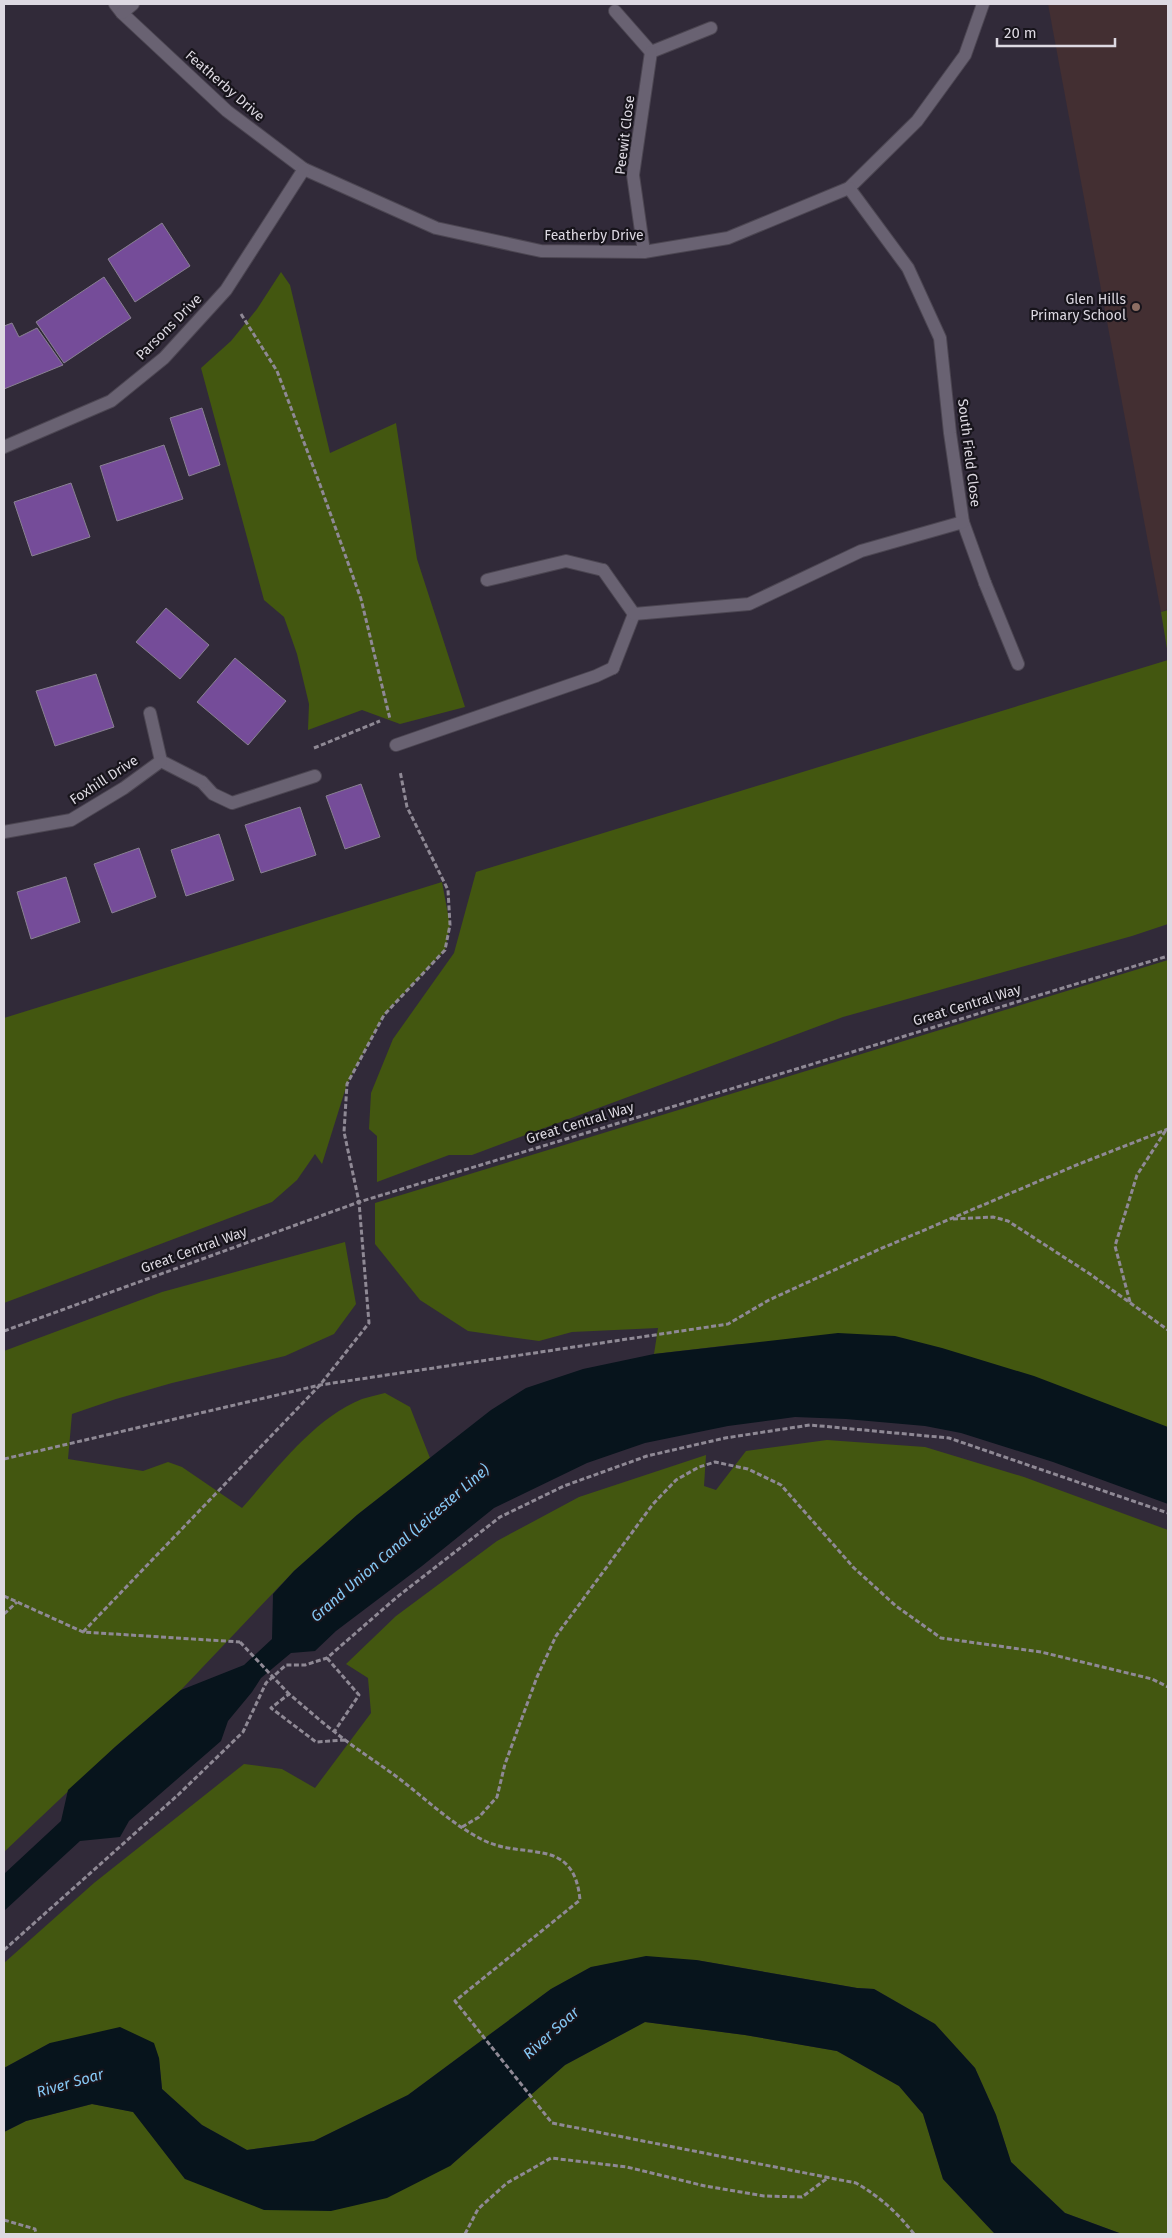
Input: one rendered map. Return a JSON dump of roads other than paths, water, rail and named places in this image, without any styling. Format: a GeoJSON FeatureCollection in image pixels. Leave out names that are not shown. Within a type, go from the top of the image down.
{"type":"FeatureCollection","features":[{"type":"Feature","properties":{"kind":"street"},"geometry":{"type":"LineString","coordinates":[[119,8],[133,4]]}},
{"type":"Feature","properties":{"kind":"street","name":"Featherby Drive"},"geometry":{"type":"LineString","coordinates":[[119,8],[227,111],[304,170],[436,228],[541,251],[644,252],[728,238],[849,188],[917,121],[965,55],[983,4]]}},
{"type":"Feature","properties":{"kind":"street"},"geometry":{"type":"LineString","coordinates":[[615,11],[651,52],[711,28]]}},
{"type":"Feature","properties":{"kind":"street","name":"Peewit Close"},"geometry":{"type":"LineString","coordinates":[[644,252],[633,175],[651,52]]}},
{"type":"Feature","properties":{"kind":"street","name":"Parsons Drive"},"geometry":{"type":"LineString","coordinates":[[4,448],[111,400],[164,358],[226,290],[304,170]]}},
{"type":"Feature","properties":{"kind":"street","name":"South Field Close"},"geometry":{"type":"LineString","coordinates":[[634,614],[748,604],[861,552],[963,522],[950,433],[940,338],[908,268],[849,188]]}},
{"type":"Feature","properties":{"kind":"street"},"geometry":{"type":"LineString","coordinates":[[963,522],[985,583],[1018,664]]}},
{"type":"Feature","properties":{"kind":"street"},"geometry":{"type":"LineString","coordinates":[[396,745],[596,676],[613,668],[634,614],[602,570],[566,561],[487,580]]}},
{"type":"Feature","properties":{"kind":"street","name":"Foxhill Drive"},"geometry":{"type":"LineString","coordinates":[[150,713],[161,761],[202,782],[213,794],[232,803],[315,776]]}},
{"type":"Feature","properties":{"kind":"street","name":"Foxhill Drive"},"geometry":{"type":"LineString","coordinates":[[4,832],[70,820],[124,788],[161,761]]}},
{"type":"Feature","properties":{"kind":"water","name":"Grand Union Canal (Leicester Line)"},"geometry":{"type":"Polygon","coordinates":[[[838,1333],[895,1336],[942,1348],[1034,1376],[1168,1427],[1168,1504],[1053,1462],[961,1433],[925,1426],[846,1419],[795,1417],[728,1426],[645,1443],[587,1463],[494,1508],[422,1566],[336,1631],[315,1651],[291,1653],[261,1678],[228,1721],[221,1741],[129,1821],[120,1837],[80,1841],[4,1911],[4,1874],[61,1821],[68,1790],[181,1690],[244,1665],[272,1639],[273,1594],[294,1571],[357,1515],[491,1410],[526,1388],[583,1369],[654,1354],[838,1333]]]}},
{"type":"Feature","properties":{"kind":"water","name":"River Soar"},"geometry":{"type":"Polygon","coordinates":[[[646,1956],[696,1960],[857,1988],[874,1989],[935,2024],[975,2068],[996,2115],[1011,2162],[1065,2213],[1122,2234],[995,2234],[943,2179],[923,2114],[899,2086],[837,2051],[745,2035],[645,2022],[565,2065],[450,2166],[387,2198],[331,2211],[264,2210],[185,2179],[133,2112],[92,2104],[26,2121],[4,2132],[4,2068],[50,2043],[120,2027],[154,2043],[159,2058],[162,2089],[202,2125],[247,2150],[314,2141],[408,2095],[551,1989],[591,1967],[646,1956]]]}},
{"type":"Feature","properties":{"kind":"place","name":"Glen Hills Primary School"},"geometry":{"type":"Point","coordinates":[1136,307]}}]}
